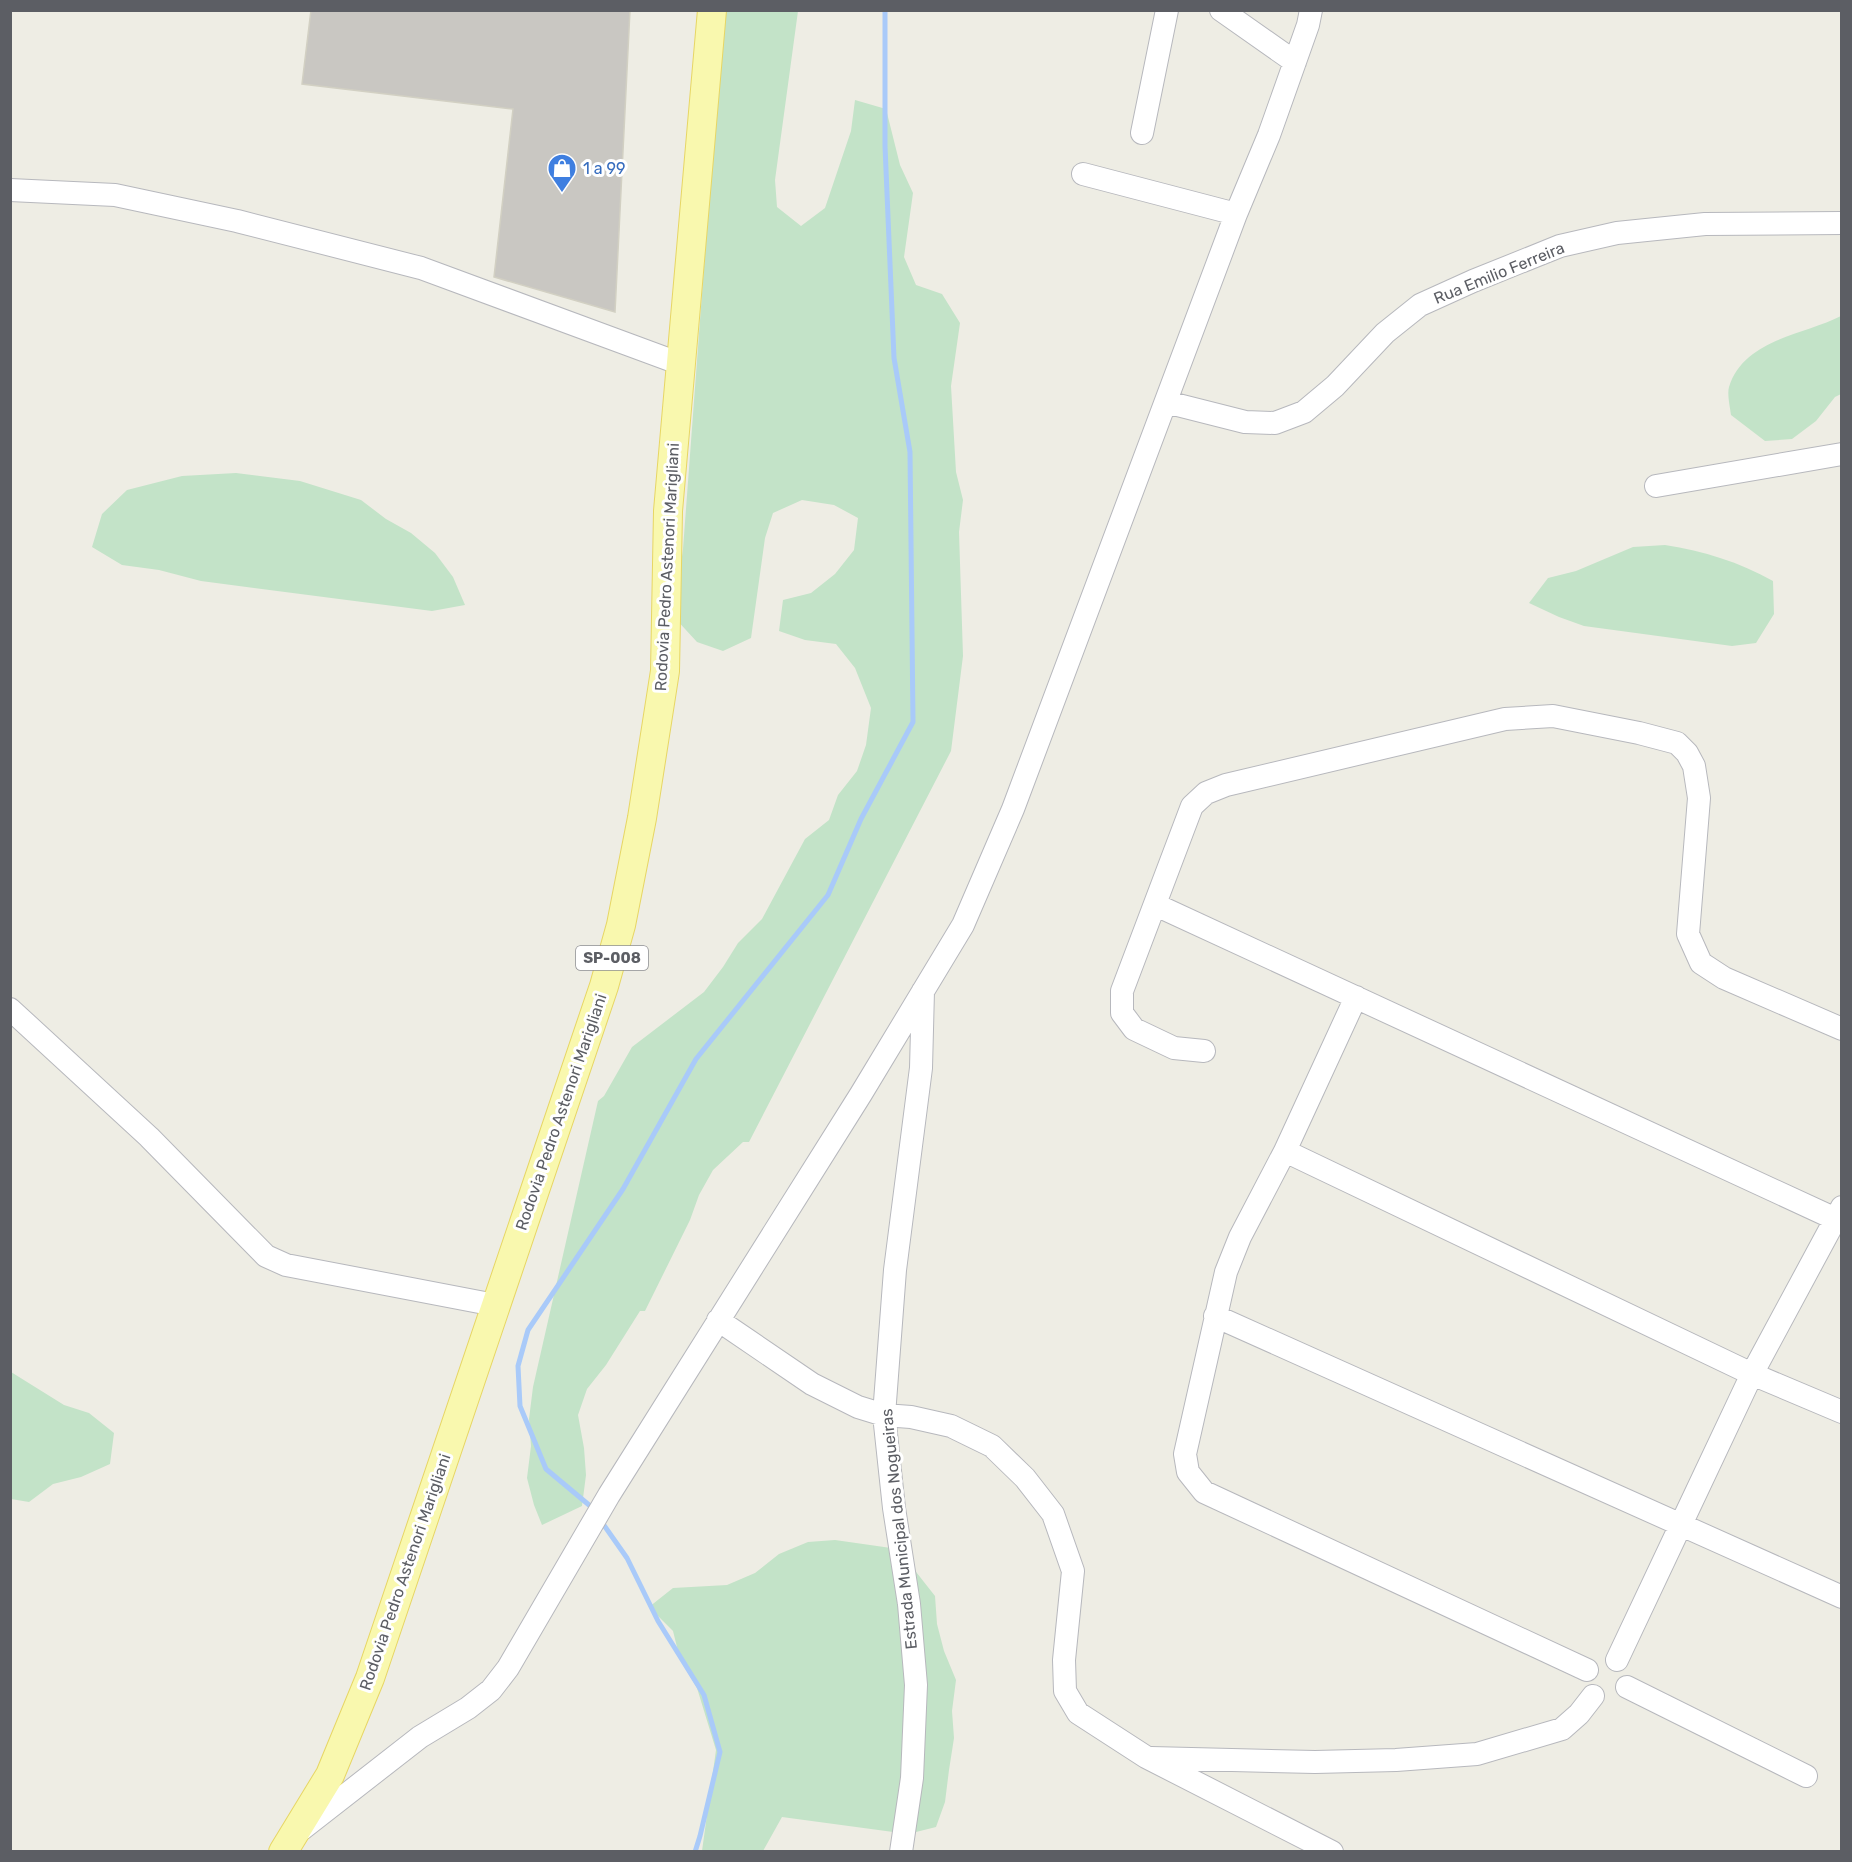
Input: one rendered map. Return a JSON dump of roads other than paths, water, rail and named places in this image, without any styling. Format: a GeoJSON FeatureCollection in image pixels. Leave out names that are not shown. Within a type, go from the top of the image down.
{"type":"FeatureCollection","features":[{"type":"Feature","properties":{"kind":"main road","name":"Rodovia Pedro Astenori Marigliani"},"geometry":{"type":"LineString","coordinates":[[289,1843],[330,1775],[370,1678],[604,986],[621,925],[642,818],[665,671],[668,511],[712,10]]}},
{"type":"Feature","properties":{"kind":"street"},"geometry":{"type":"LineString","coordinates":[[1142,133],[1167,10]]}},
{"type":"Feature","properties":{"kind":"street"},"geometry":{"type":"LineString","coordinates":[[1221,10],[1295,62]]}},
{"type":"Feature","properties":{"kind":"street"},"geometry":{"type":"LineString","coordinates":[[289,1843],[375,1770],[491,1690],[508,1668],[609,1494],[855,1104],[963,925],[1013,809],[1236,214],[1269,135],[1308,25],[1311,10]]}},
{"type":"Feature","properties":{"kind":"street"},"geometry":{"type":"LineString","coordinates":[[1083,174],[1236,214]]}},
{"type":"Feature","properties":{"kind":"street"},"geometry":{"type":"LineString","coordinates":[[10,190],[115,195],[237,221],[409,265],[681,364]]}},
{"type":"Feature","properties":{"kind":"street","name":"Rua Emilio Ferreira"},"geometry":{"type":"LineString","coordinates":[[1166,402],[1245,422],[1275,423],[1304,412],[1335,386],[1385,333],[1420,305],[1473,280],[1560,246],[1617,233],[1705,224],[1842,223]]}},
{"type":"Feature","properties":{"kind":"street"},"geometry":{"type":"LineString","coordinates":[[1656,486],[1842,454]]}},
{"type":"Feature","properties":{"kind":"street"},"geometry":{"type":"LineString","coordinates":[[1204,1051],[1174,1048],[1134,1029],[1122,1013],[1122,991],[1192,806],[1206,793],[1226,784],[1460,728],[1505,719],[1553,716],[1677,743],[1687,753],[1694,766],[1698,798],[1688,934],[1701,963],[1724,978],[1842,1029]]}},
{"type":"Feature","properties":{"kind":"street"},"geometry":{"type":"LineString","coordinates":[[1156,904],[1840,1216],[1752,1374],[1617,1660]]}},
{"type":"Feature","properties":{"kind":"street","name":"Estrada Municipal dos Nogueiras"},"geometry":{"type":"LineString","coordinates":[[901,1851],[912,1778],[916,1685],[909,1604],[897,1528],[884,1415],[895,1270],[921,1068],[923,991]]}},
{"type":"Feature","properties":{"kind":"street"},"geometry":{"type":"LineString","coordinates":[[1356,997],[1285,1150],[1240,1237],[1226,1272],[1185,1454],[1188,1472],[1204,1492],[1587,1670]]}},
{"type":"Feature","properties":{"kind":"street"},"geometry":{"type":"LineString","coordinates":[[10,1009],[149,1137],[266,1256],[286,1265],[495,1305]]}},
{"type":"Feature","properties":{"kind":"street"},"geometry":{"type":"LineString","coordinates":[[1285,1150],[1752,1374],[1842,1412]]}},
{"type":"Feature","properties":{"kind":"street"},"geometry":{"type":"LineString","coordinates":[[1215,1316],[1842,1598]]}},
{"type":"Feature","properties":{"kind":"street"},"geometry":{"type":"LineString","coordinates":[[718,1320],[812,1384],[858,1407],[884,1415],[910,1417],[951,1426],[992,1446],[1025,1478],[1053,1514],[1073,1571],[1064,1660],[1065,1691],[1078,1713],[1146,1758],[1332,1851]]}},
{"type":"Feature","properties":{"kind":"street"},"geometry":{"type":"LineString","coordinates":[[1606,1658],[1617,1660],[1627,1672],[1627,1687],[1622,1695],[1612,1700],[1602,1700],[1593,1696],[1587,1688],[1585,1679],[1587,1670],[1595,1661],[1606,1658]]}},
{"type":"Feature","properties":{"kind":"street"},"geometry":{"type":"LineString","coordinates":[[1627,1687],[1806,1776]]}},
{"type":"Feature","properties":{"kind":"street"},"geometry":{"type":"LineString","coordinates":[[1146,1758],[1315,1762],[1396,1760],[1477,1754],[1562,1729],[1579,1714],[1593,1696]]}},
{"type":"Feature","properties":{"kind":"waterway"},"geometry":{"type":"LineString","coordinates":[[595,1510],[546,1469],[520,1406],[518,1366],[528,1330],[623,1189],[696,1059],[828,895],[861,819],[913,722],[910,452],[894,358],[885,146],[885,10]]}},
{"type":"Feature","properties":{"kind":"waterway"},"geometry":{"type":"LineString","coordinates":[[601,1521],[627,1558],[658,1621],[704,1695],[720,1752],[695,1852]]}},
{"type":"Feature","properties":{"kind":"place","name":"1 a 99"},"geometry":{"type":"Point","coordinates":[562,194]}}]}
